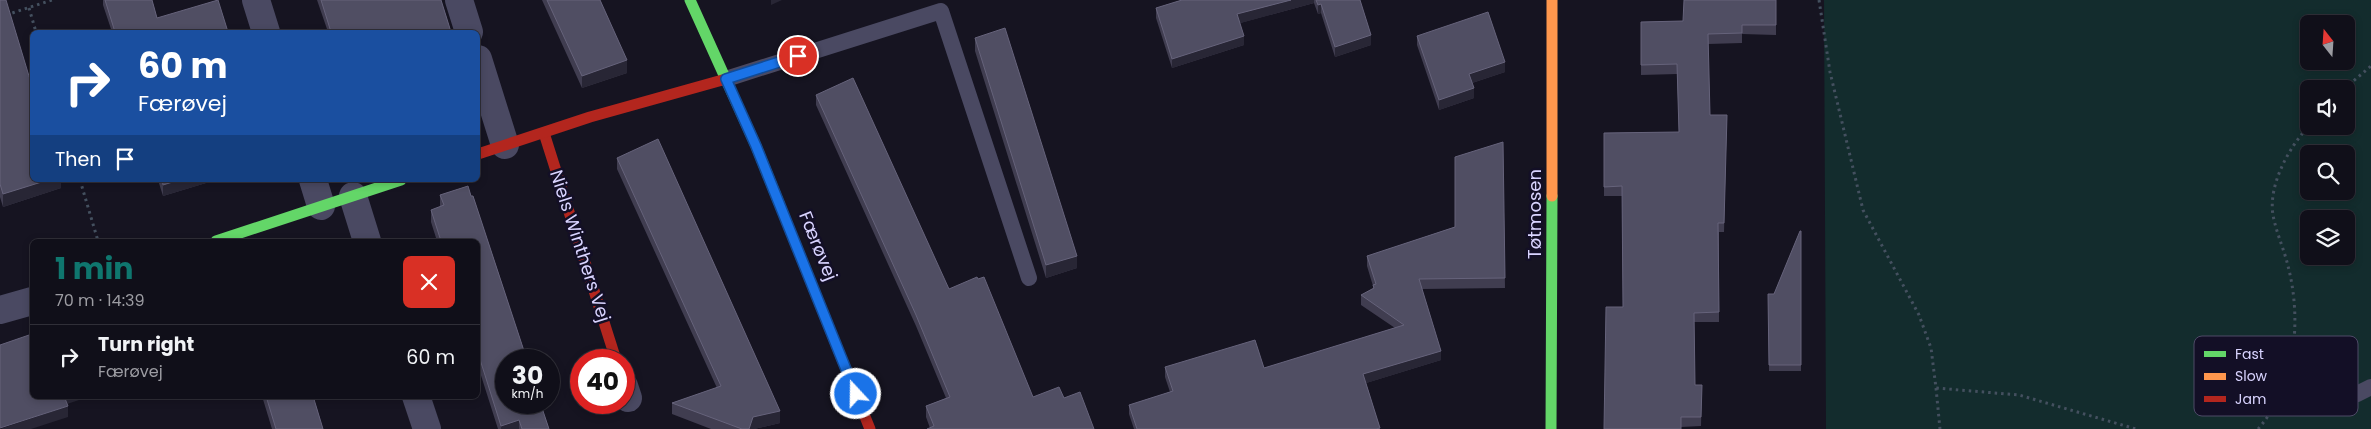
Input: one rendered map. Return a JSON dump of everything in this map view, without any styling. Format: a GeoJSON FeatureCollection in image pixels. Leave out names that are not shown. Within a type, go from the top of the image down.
{"type":"FeatureCollection","features":[{"type":"Feature","properties":{"kind":"street"},"geometry":{"type":"LineString","coordinates":[[256,0],[265,30]]}},
{"type":"Feature","properties":{"kind":"street"},"geometry":{"type":"LineString","coordinates":[[459,0],[468,30]]}},
{"type":"Feature","properties":{"kind":"street","name":"Færøvej"},"geometry":{"type":"LineString","coordinates":[[690,0],[763,164],[870,429]]}},
{"type":"Feature","properties":{"kind":"street","name":"Tøtmosen"},"geometry":{"type":"LineString","coordinates":[[1551,429],[1552,0]]}},
{"type":"Feature","properties":{"kind":"street"},"geometry":{"type":"LineString","coordinates":[[480,64],[505,145]]}},
{"type":"Feature","properties":{"kind":"street"},"geometry":{"type":"LineString","coordinates":[[480,153],[726,79]]}},
{"type":"Feature","properties":{"kind":"street","name":"Niels Winthers Vej"},"geometry":{"type":"LineString","coordinates":[[544,133],[613,349]]}},
{"type":"Feature","properties":{"kind":"street"},"geometry":{"type":"LineString","coordinates":[[314,182],[321,206]]}},
{"type":"Feature","properties":{"kind":"street"},"geometry":{"type":"LineString","coordinates":[[222,239],[395,182]]}},
{"type":"Feature","properties":{"kind":"street"},"geometry":{"type":"LineString","coordinates":[[353,196],[366,239]]}},
{"type":"Feature","properties":{"kind":"street"},"geometry":{"type":"LineString","coordinates":[[0,310],[30,302]]}},
{"type":"Feature","properties":{"kind":"street"},"geometry":{"type":"LineString","coordinates":[[417,399],[427,429]]}},
{"type":"Feature","properties":{"kind":"lane"},"geometry":{"type":"LineString","coordinates":[[726,79],[938,5],[1029,278]]}},
{"type":"Feature","properties":{"kind":"path"},"geometry":{"type":"LineString","coordinates":[[0,17],[52,0]]}},
{"type":"Feature","properties":{"kind":"path"},"geometry":{"type":"LineString","coordinates":[[1819,0],[1830,72],[1863,210],[1919,315],[1931,348],[1940,429]]}},
{"type":"Feature","properties":{"kind":"path"},"geometry":{"type":"LineString","coordinates":[[29,8],[35,30]]}},
{"type":"Feature","properties":{"kind":"path"},"geometry":{"type":"LineString","coordinates":[[2355,80],[2371,66]]}},
{"type":"Feature","properties":{"kind":"path"},"geometry":{"type":"LineString","coordinates":[[2293,336],[2295,310],[2289,267],[2272,214],[2276,179],[2295,140],[2300,135]]}},
{"type":"Feature","properties":{"kind":"path"},"geometry":{"type":"LineString","coordinates":[[81,182],[97,239]]}},
{"type":"Feature","properties":{"kind":"path"},"geometry":{"type":"LineString","coordinates":[[1936,388],[2019,395],[2136,429]]}},
{"type":"Feature","properties":{"kind":"path"},"geometry":{"type":"LineString","coordinates":[[2258,429],[2266,416]]}},
{"type":"Feature","properties":{"kind":"green space"},"geometry":{"type":"Polygon","coordinates":[[[1824,0],[2371,0],[2371,429],[1826,429],[1824,0]]]}},
{"type":"Feature","properties":{"kind":"building"},"geometry":{"type":"Polygon","coordinates":[[[0,0],[6,0],[30,79],[30,182],[42,182],[3,194],[0,184],[0,0]]]}},
{"type":"Feature","properties":{"kind":"building"},"geometry":{"type":"Polygon","coordinates":[[[105,0],[152,0],[157,18],[218,0],[227,30],[114,30],[105,0]]]}},
{"type":"Feature","properties":{"kind":"building"},"geometry":{"type":"Polygon","coordinates":[[[321,0],[441,0],[450,30],[330,30],[321,0]]]}},
{"type":"Feature","properties":{"kind":"building"},"geometry":{"type":"Polygon","coordinates":[[[547,0],[600,0],[627,60],[582,76],[547,0]]]}},
{"type":"Feature","properties":{"kind":"building"},"geometry":{"type":"Polygon","coordinates":[[[1182,0],[1291,0],[1237,14],[1244,36],[1172,59],[1156,8],[1182,0]]]}},
{"type":"Feature","properties":{"kind":"building"},"geometry":{"type":"Polygon","coordinates":[[[1316,0],[1360,0],[1371,35],[1335,47],[1321,4],[1318,5],[1316,0]]]}},
{"type":"Feature","properties":{"kind":"building"},"geometry":{"type":"Polygon","coordinates":[[[1684,0],[1776,0],[1776,25],[1742,25],[1742,33],[1708,34],[1710,115],[1727,115],[1724,223],[1718,223],[1719,312],[1694,313],[1695,385],[1702,385],[1701,417],[1681,417],[1681,429],[1604,429],[1606,307],[1623,307],[1622,186],[1604,187],[1604,133],[1679,132],[1677,64],[1641,65],[1641,22],[1683,21],[1684,0]]]}},
{"type":"Feature","properties":{"kind":"building"},"geometry":{"type":"Polygon","coordinates":[[[1488,12],[1505,62],[1469,74],[1474,88],[1439,100],[1417,36],[1488,12]]]}},
{"type":"Feature","properties":{"kind":"building"},"geometry":{"type":"Polygon","coordinates":[[[1005,28],[1077,256],[1046,265],[975,38],[1005,28]]]}},
{"type":"Feature","properties":{"kind":"building"},"geometry":{"type":"Polygon","coordinates":[[[853,78],[949,289],[977,277],[978,279],[984,277],[1033,397],[1059,387],[1064,398],[1080,392],[1094,429],[927,429],[934,426],[926,406],[950,397],[916,315],[816,95],[853,78]]]}},
{"type":"Feature","properties":{"kind":"building"},"geometry":{"type":"Polygon","coordinates":[[[658,139],[780,411],[753,417],[749,429],[742,429],[672,403],[721,386],[617,158],[658,139]]]}},
{"type":"Feature","properties":{"kind":"building"},"geometry":{"type":"Polygon","coordinates":[[[1503,142],[1505,278],[1419,279],[1441,351],[1363,374],[1380,428],[1137,429],[1129,405],[1173,391],[1165,367],[1255,340],[1264,368],[1404,325],[1361,295],[1374,288],[1373,285],[1376,284],[1367,256],[1455,227],[1455,157],[1503,142]]]}},
{"type":"Feature","properties":{"kind":"building"},"geometry":{"type":"Polygon","coordinates":[[[468,186],[471,196],[473,196],[523,349],[495,349],[495,407],[480,359],[480,239],[440,239],[431,210],[444,205],[440,195],[468,186]]]}},
{"type":"Feature","properties":{"kind":"building"},"geometry":{"type":"Polygon","coordinates":[[[1800,231],[1801,365],[1769,365],[1768,294],[1774,294],[1800,231]]]}},
{"type":"Feature","properties":{"kind":"building"},"geometry":{"type":"Polygon","coordinates":[[[30,335],[30,399],[65,399],[68,406],[0,428],[0,345],[30,335]]]}},
{"type":"Feature","properties":{"kind":"building"},"geometry":{"type":"Polygon","coordinates":[[[267,399],[314,399],[323,429],[276,429],[267,399]]]}},
{"type":"Feature","properties":{"kind":"building"},"geometry":{"type":"Polygon","coordinates":[[[497,414],[544,414],[549,429],[522,429],[519,420],[501,426],[497,414]]]}},
{"type":"Feature","properties":{"kind":"traffic: fast"},"geometry":{"type":"LineString","coordinates":[[690,0],[756,146],[779,203]]}},
{"type":"Feature","properties":{"kind":"traffic: fast"},"geometry":{"type":"LineString","coordinates":[[222,239],[395,182]]}},
{"type":"Feature","properties":{"kind":"traffic: fast"},"geometry":{"type":"LineString","coordinates":[[1551,429],[1552,196]]}},
{"type":"Feature","properties":{"kind":"traffic: slow"},"geometry":{"type":"LineString","coordinates":[[1552,0],[1552,196]]}},
{"type":"Feature","properties":{"kind":"traffic: jam"},"geometry":{"type":"LineString","coordinates":[[480,153],[590,117],[726,79]]}},
{"type":"Feature","properties":{"kind":"traffic: jam"},"geometry":{"type":"LineString","coordinates":[[544,133],[613,349]]}},
{"type":"Feature","properties":{"kind":"traffic: jam"},"geometry":{"type":"LineString","coordinates":[[779,203],[870,429]]}},
{"type":"Feature","properties":{"kind":"route"},"geometry":{"type":"LineString","coordinates":[[798,56],[726,79],[756,146],[856,394]]}}]}
